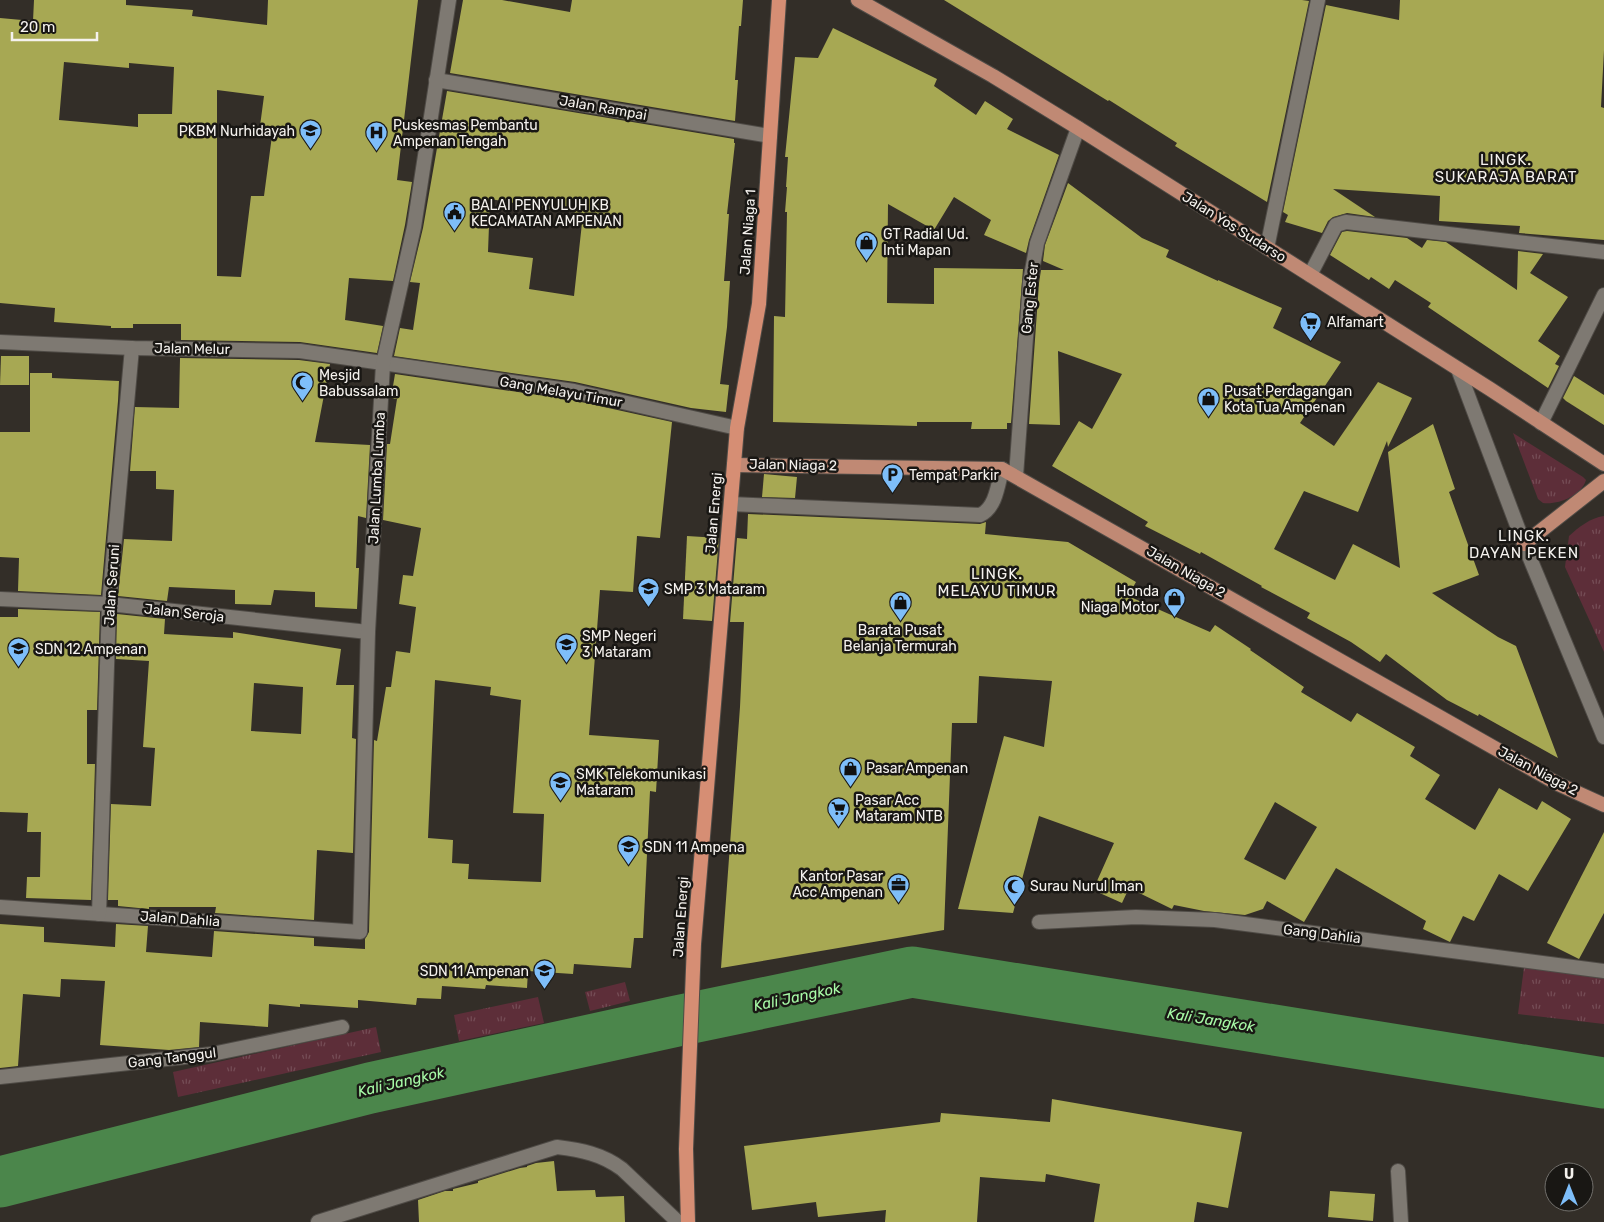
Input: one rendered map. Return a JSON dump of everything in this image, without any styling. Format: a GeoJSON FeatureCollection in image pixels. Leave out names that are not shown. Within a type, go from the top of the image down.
{"type":"FeatureCollection","features":[{"type":"Feature","properties":{"kind":"highway","name":"Jalan Niaga 1"},"geometry":{"type":"LineString","coordinates":[[734,464],[738,428],[759,304],[779,0]]}},
{"type":"Feature","properties":{"kind":"highway","name":"Jalan Energi"},"geometry":{"type":"LineString","coordinates":[[688,1222],[686,1149],[694,944],[734,464]]}},
{"type":"Feature","properties":{"kind":"main road","name":"Jalan Yos Sudarso"},"geometry":{"type":"LineString","coordinates":[[858,0],[993,76],[1078,128],[1604,464]]}},
{"type":"Feature","properties":{"kind":"main road","name":"Jalan Niaga 2"},"geometry":{"type":"LineString","coordinates":[[734,464],[1002,469],[1558,784],[1604,805]]}},
{"type":"Feature","properties":{"kind":"main road"},"geometry":{"type":"LineString","coordinates":[[1524,544],[1604,481]]}},
{"type":"Feature","properties":{"kind":"street","name":"Jalan Lumba Lumba"},"geometry":{"type":"LineString","coordinates":[[360,932],[368,632],[384,364],[414,227],[449,0]]}},
{"type":"Feature","properties":{"kind":"street"},"geometry":{"type":"LineString","coordinates":[[1267,248],[1318,0]]}},
{"type":"Feature","properties":{"kind":"street","name":"Jalan Rampai"},"geometry":{"type":"LineString","coordinates":[[436,80],[770,136]]}},
{"type":"Feature","properties":{"kind":"street","name":"Gang Ester"},"geometry":{"type":"LineString","coordinates":[[1016,476],[1030,282],[1037,244],[1078,128]]}},
{"type":"Feature","properties":{"kind":"street"},"geometry":{"type":"LineString","coordinates":[[1310,275],[1336,225],[1346,222],[1604,252]]}},
{"type":"Feature","properties":{"kind":"street"},"geometry":{"type":"LineString","coordinates":[[1541,423],[1604,294]]}},
{"type":"Feature","properties":{"kind":"street","name":"Jalan Melur"},"geometry":{"type":"LineString","coordinates":[[0,342],[132,348],[300,351],[384,364]]}},
{"type":"Feature","properties":{"kind":"street","name":"Jalan Seruni"},"geometry":{"type":"LineString","coordinates":[[99,914],[110,604],[132,348]]}},
{"type":"Feature","properties":{"kind":"street","name":"Gang Melayu Timur"},"geometry":{"type":"LineString","coordinates":[[384,364],[574,391],[738,428]]}},
{"type":"Feature","properties":{"kind":"street"},"geometry":{"type":"LineString","coordinates":[[1458,369],[1524,544],[1604,737]]}},
{"type":"Feature","properties":{"kind":"street"},"geometry":{"type":"LineString","coordinates":[[731,504],[980,514],[986,512],[991,506],[1002,469]]}},
{"type":"Feature","properties":{"kind":"street","name":"Jalan Seroja"},"geometry":{"type":"LineString","coordinates":[[0,599],[110,604],[368,632]]}},
{"type":"Feature","properties":{"kind":"street","name":"Jalan Dahlia"},"geometry":{"type":"LineString","coordinates":[[0,907],[360,932]]}},
{"type":"Feature","properties":{"kind":"street","name":"Gang Dahlia"},"geometry":{"type":"LineString","coordinates":[[1039,922],[1136,917],[1215,920],[1604,971]]}},
{"type":"Feature","properties":{"kind":"street","name":"Gang Tanggul"},"geometry":{"type":"LineString","coordinates":[[0,1077],[212,1054],[342,1027]]}},
{"type":"Feature","properties":{"kind":"street"},"geometry":{"type":"LineString","coordinates":[[318,1222],[557,1147],[587,1152],[612,1161],[678,1222]]}},
{"type":"Feature","properties":{"kind":"street"},"geometry":{"type":"LineString","coordinates":[[1398,1171],[1401,1222]]}},
{"type":"Feature","properties":{"kind":"green space"},"geometry":{"type":"Polygon","coordinates":[[[1513,433],[1583,477],[1586,480],[1579,491],[1562,501],[1543,503],[1538,499],[1513,433]]]}},
{"type":"Feature","properties":{"kind":"green space"},"geometry":{"type":"Polygon","coordinates":[[[1604,516],[1604,652],[1565,567],[1569,536],[1589,521],[1604,516]]]}},
{"type":"Feature","properties":{"kind":"green space"},"geometry":{"type":"Polygon","coordinates":[[[1524,967],[1604,976],[1604,1024],[1518,1014],[1524,967]]]}},
{"type":"Feature","properties":{"kind":"green space"},"geometry":{"type":"Polygon","coordinates":[[[625,982],[630,1001],[590,1011],[585,992],[625,982]]]}},
{"type":"Feature","properties":{"kind":"green space"},"geometry":{"type":"Polygon","coordinates":[[[538,997],[544,1023],[459,1041],[454,1015],[538,997]]]}},
{"type":"Feature","properties":{"kind":"green space"},"geometry":{"type":"Polygon","coordinates":[[[376,1027],[381,1052],[178,1097],[173,1072],[376,1027]]]}},
{"type":"Feature","properties":{"kind":"building"},"geometry":{"type":"Polygon","coordinates":[[[34,0],[126,0],[126,5],[193,10],[192,16],[267,25],[268,0],[418,0],[397,180],[412,182],[393,281],[349,278],[345,320],[383,326],[377,353],[300,342],[181,340],[181,324],[133,324],[133,328],[111,328],[111,326],[54,322],[55,308],[0,303],[0,18],[33,21],[34,0]],[[64,62],[59,120],[138,127],[138,114],[172,114],[174,67],[129,63],[129,68],[64,62]],[[217,90],[217,276],[241,277],[251,196],[264,196],[273,128],[260,126],[264,96],[217,90]]]}},
{"type":"Feature","properties":{"kind":"building"},"geometry":{"type":"Polygon","coordinates":[[[463,0],[502,0],[570,12],[572,0],[743,0],[735,80],[738,80],[735,121],[450,73],[463,0]]]}},
{"type":"Feature","properties":{"kind":"building"},"geometry":{"type":"Polygon","coordinates":[[[944,0],[1309,1],[1267,202],[1175,146],[1177,143],[1109,100],[944,0]]]}},
{"type":"Feature","properties":{"kind":"building"},"geometry":{"type":"Polygon","coordinates":[[[1400,0],[1604,0],[1601,107],[1604,108],[1604,240],[1519,233],[1520,226],[1439,221],[1440,196],[1333,189],[1375,217],[1347,213],[1333,217],[1328,221],[1322,233],[1285,222],[1288,215],[1283,212],[1326,5],[1399,20],[1400,0]]]}},
{"type":"Feature","properties":{"kind":"building"},"geometry":{"type":"Polygon","coordinates":[[[833,28],[937,79],[934,86],[976,115],[985,101],[1013,119],[1007,129],[1059,155],[1026,253],[984,235],[991,220],[954,197],[934,230],[888,204],[887,303],[934,304],[934,268],[1023,269],[1011,423],[1007,423],[1007,429],[971,429],[972,422],[917,422],[917,426],[773,422],[774,316],[785,317],[787,212],[785,212],[788,157],[785,157],[795,57],[818,58],[833,28]]]}},
{"type":"Feature","properties":{"kind":"building"},"geometry":{"type":"Polygon","coordinates":[[[447,91],[734,139],[727,214],[729,214],[724,281],[730,281],[720,384],[729,385],[726,412],[691,408],[575,382],[394,356],[400,328],[413,330],[420,283],[410,282],[423,228],[447,91]],[[490,199],[488,252],[533,258],[529,289],[574,296],[583,214],[490,199]]]}},
{"type":"Feature","properties":{"kind":"building"},"geometry":{"type":"Polygon","coordinates":[[[1068,183],[1142,238],[1169,250],[1166,257],[1282,308],[1273,328],[1341,362],[1300,423],[1334,446],[1378,382],[1412,398],[1388,447],[1387,441],[1358,512],[1304,491],[1274,549],[1335,580],[1353,544],[1400,568],[1388,452],[1433,424],[1455,489],[1449,492],[1479,575],[1432,593],[1498,637],[1516,646],[1558,758],[1479,714],[1478,716],[1447,700],[1386,654],[1380,662],[1351,642],[1307,618],[1310,613],[1201,552],[1200,554],[1145,526],[1148,522],[1052,466],[1079,421],[1092,429],[1122,374],[1058,351],[1060,425],[1029,424],[1041,270],[1064,270],[1043,261],[1045,245],[1068,183]]]}},
{"type":"Feature","properties":{"kind":"building"},"geometry":{"type":"Polygon","coordinates":[[[1342,232],[1407,238],[1422,248],[1427,240],[1446,242],[1517,290],[1518,251],[1543,254],[1530,273],[1568,297],[1538,341],[1560,356],[1555,364],[1559,366],[1548,388],[1428,307],[1431,303],[1395,280],[1389,289],[1371,277],[1369,280],[1330,255],[1342,232]]]}},
{"type":"Feature","properties":{"kind":"building"},"geometry":{"type":"Polygon","coordinates":[[[1,356],[29,356],[29,385],[0,385],[1,356]]]}},
{"type":"Feature","properties":{"kind":"building"},"geometry":{"type":"Polygon","coordinates":[[[180,358],[299,360],[330,364],[315,442],[370,445],[366,518],[358,516],[356,568],[359,568],[357,609],[315,607],[315,592],[274,590],[271,605],[235,604],[235,590],[169,587],[167,601],[118,596],[124,539],[172,541],[174,490],[156,489],[156,471],[130,471],[135,407],[179,408],[180,358]]]}},
{"type":"Feature","properties":{"kind":"building"},"geometry":{"type":"Polygon","coordinates":[[[30,373],[52,373],[52,378],[119,381],[101,595],[18,591],[19,558],[0,557],[0,432],[30,432],[30,373]]]}},
{"type":"Feature","properties":{"kind":"building"},"geometry":{"type":"Polygon","coordinates":[[[395,374],[572,400],[672,422],[660,538],[637,536],[633,592],[600,590],[589,735],[659,740],[656,792],[650,791],[643,938],[634,938],[631,968],[574,964],[573,974],[528,971],[527,988],[486,985],[485,989],[442,986],[441,999],[417,998],[416,1005],[358,1000],[358,1008],[300,1004],[300,1007],[269,1004],[268,1027],[200,1022],[199,1047],[169,1050],[100,1045],[105,981],[61,979],[60,997],[23,994],[18,1066],[0,1068],[0,924],[44,927],[44,942],[115,947],[116,924],[148,926],[146,952],[212,957],[214,931],[314,938],[314,946],[365,949],[365,939],[369,932],[374,740],[377,741],[386,687],[391,687],[396,651],[410,653],[416,607],[399,604],[403,575],[413,576],[421,528],[383,520],[387,444],[390,444],[397,399],[391,398],[395,374]],[[435,680],[428,838],[453,840],[452,863],[469,864],[468,879],[541,882],[544,814],[513,813],[521,700],[490,695],[491,687],[435,680]]]}},
{"type":"Feature","properties":{"kind":"building"},"geometry":{"type":"Polygon","coordinates":[[[1574,376],[1604,395],[1604,425],[1563,398],[1574,376]]]}},
{"type":"Feature","properties":{"kind":"building"},"geometry":{"type":"Polygon","coordinates":[[[764,474],[797,477],[795,498],[762,497],[764,474]]]}},
{"type":"Feature","properties":{"kind":"building"},"geometry":{"type":"Polygon","coordinates":[[[748,514],[980,524],[986,522],[985,534],[1068,542],[1136,582],[1128,596],[1210,632],[1215,625],[1304,687],[1301,692],[1351,722],[1357,713],[1415,747],[1410,756],[1440,775],[1425,799],[1475,830],[1499,788],[1537,810],[1542,801],[1571,819],[1528,891],[1499,874],[1474,921],[1463,916],[1450,942],[1423,929],[1426,921],[1336,868],[1304,922],[1267,901],[1263,909],[1245,915],[1204,911],[1174,905],[1172,909],[1129,888],[1122,903],[1093,890],[1114,843],[1039,816],[1013,913],[958,909],[1004,736],[1044,747],[1052,681],[979,676],[977,723],[952,723],[944,930],[721,968],[740,707],[744,622],[730,622],[737,538],[747,539],[748,514]],[[1275,802],[1244,859],[1285,880],[1317,827],[1275,802]]]}},
{"type":"Feature","properties":{"kind":"building"},"geometry":{"type":"Polygon","coordinates":[[[687,536],[719,538],[712,621],[683,619],[687,536]]]}},
{"type":"Feature","properties":{"kind":"building"},"geometry":{"type":"Polygon","coordinates":[[[18,609],[100,612],[97,710],[87,710],[87,764],[95,764],[91,900],[26,898],[27,877],[40,877],[41,832],[27,832],[28,813],[0,812],[0,617],[18,617],[18,609]]]}},
{"type":"Feature","properties":{"kind":"building"},"geometry":{"type":"Polygon","coordinates":[[[117,614],[165,619],[164,634],[233,638],[233,632],[341,649],[336,685],[354,685],[352,738],[356,739],[353,853],[317,850],[314,920],[215,913],[216,907],[149,907],[149,909],[118,906],[118,900],[108,900],[111,804],[151,806],[155,748],[143,747],[149,661],[116,659],[117,614]],[[254,683],[251,731],[301,734],[303,687],[254,683]]]}},
{"type":"Feature","properties":{"kind":"building"},"geometry":{"type":"Polygon","coordinates":[[[1604,832],[1604,913],[1579,959],[1547,943],[1604,832]]]}},
{"type":"Feature","properties":{"kind":"building"},"geometry":{"type":"Polygon","coordinates":[[[1052,1099],[1242,1132],[1228,1208],[1197,1202],[1194,1222],[1094,1222],[1100,1184],[1046,1174],[1045,1182],[980,1177],[977,1222],[885,1222],[886,1210],[818,1217],[816,1202],[752,1210],[744,1146],[940,1122],[941,1113],[1050,1122],[1052,1099]]]}},
{"type":"Feature","properties":{"kind":"building"},"geometry":{"type":"Polygon","coordinates":[[[554,1161],[557,1191],[595,1190],[596,1197],[624,1196],[625,1222],[419,1222],[418,1200],[445,1191],[453,1191],[453,1189],[478,1183],[478,1181],[536,1163],[554,1161]]]}},
{"type":"Feature","properties":{"kind":"building"},"geometry":{"type":"Polygon","coordinates":[[[1330,1191],[1375,1194],[1373,1221],[1328,1217],[1330,1191]]]}},
{"type":"Feature","properties":{"kind":"waterway","name":"Kali Jangkok"},"geometry":{"type":"LineString","coordinates":[[0,1182],[370,1088],[912,972],[1604,1083]]}},
{"type":"Feature","properties":{"kind":"place","name":"PKBM Nurhidayah"},"geometry":{"type":"Point","coordinates":[311,150]}},
{"type":"Feature","properties":{"kind":"place","name":"Puskesmas Pembantu Ampenan Tengah"},"geometry":{"type":"Point","coordinates":[377,152]}},
{"type":"Feature","properties":{"kind":"place","name":"BALAI PENYULUH KB KECAMATAN AMPENAN"},"geometry":{"type":"Point","coordinates":[455,232]}},
{"type":"Feature","properties":{"kind":"place","name":"GT Radial Ud. Inti Mapan"},"geometry":{"type":"Point","coordinates":[867,261]}},
{"type":"Feature","properties":{"kind":"place","name":"Alfamart"},"geometry":{"type":"Point","coordinates":[1311,341]}},
{"type":"Feature","properties":{"kind":"place","name":"Mesjid Babussalam"},"geometry":{"type":"Point","coordinates":[303,402]}},
{"type":"Feature","properties":{"kind":"place","name":"Pusat Perdagangan Kota Tua Ampenan"},"geometry":{"type":"Point","coordinates":[1208,418]}},
{"type":"Feature","properties":{"kind":"place","name":"Tempat Parkir"},"geometry":{"type":"Point","coordinates":[893,494]}},
{"type":"Feature","properties":{"kind":"place","name":"SMP 3 Mataram"},"geometry":{"type":"Point","coordinates":[648,608]}},
{"type":"Feature","properties":{"kind":"place","name":"Honda Niaga Motor"},"geometry":{"type":"Point","coordinates":[1175,618]}},
{"type":"Feature","properties":{"kind":"place","name":"Barata Pusat Belanja Termurah"},"geometry":{"type":"Point","coordinates":[900,621]}},
{"type":"Feature","properties":{"kind":"place","name":"SMP Negeri 3 Mataram"},"geometry":{"type":"Point","coordinates":[566,663]}},
{"type":"Feature","properties":{"kind":"place","name":"SDN 12 Ampenan"},"geometry":{"type":"Point","coordinates":[19,668]}},
{"type":"Feature","properties":{"kind":"place","name":"Pasar Ampenan"},"geometry":{"type":"Point","coordinates":[850,787]}},
{"type":"Feature","properties":{"kind":"place","name":"SMK Telekomunikasi Mataram"},"geometry":{"type":"Point","coordinates":[560,801]}},
{"type":"Feature","properties":{"kind":"place","name":"Pasar Acc Mataram NTB"},"geometry":{"type":"Point","coordinates":[839,827]}},
{"type":"Feature","properties":{"kind":"place","name":"SDN 11 Ampena"},"geometry":{"type":"Point","coordinates":[628,866]}},
{"type":"Feature","properties":{"kind":"place","name":"Kantor Pasar Acc Ampenan"},"geometry":{"type":"Point","coordinates":[899,903]}},
{"type":"Feature","properties":{"kind":"place","name":"Surau Nurul Iman"},"geometry":{"type":"Point","coordinates":[1014,905]}},
{"type":"Feature","properties":{"kind":"place","name":"SDN 11 Ampenan"},"geometry":{"type":"Point","coordinates":[545,990]}},
{"type":"Feature","properties":{"kind":"district","name":"LINGK. SUKARAJA BARAT"},"geometry":{"type":"Point","coordinates":[1506,168]}},
{"type":"Feature","properties":{"kind":"district","name":"LINGK. DAYAN PEKEN"},"geometry":{"type":"Point","coordinates":[1524,544]}},
{"type":"Feature","properties":{"kind":"district","name":"LINGK. MELAYU TIMUR"},"geometry":{"type":"Point","coordinates":[997,582]}}]}
